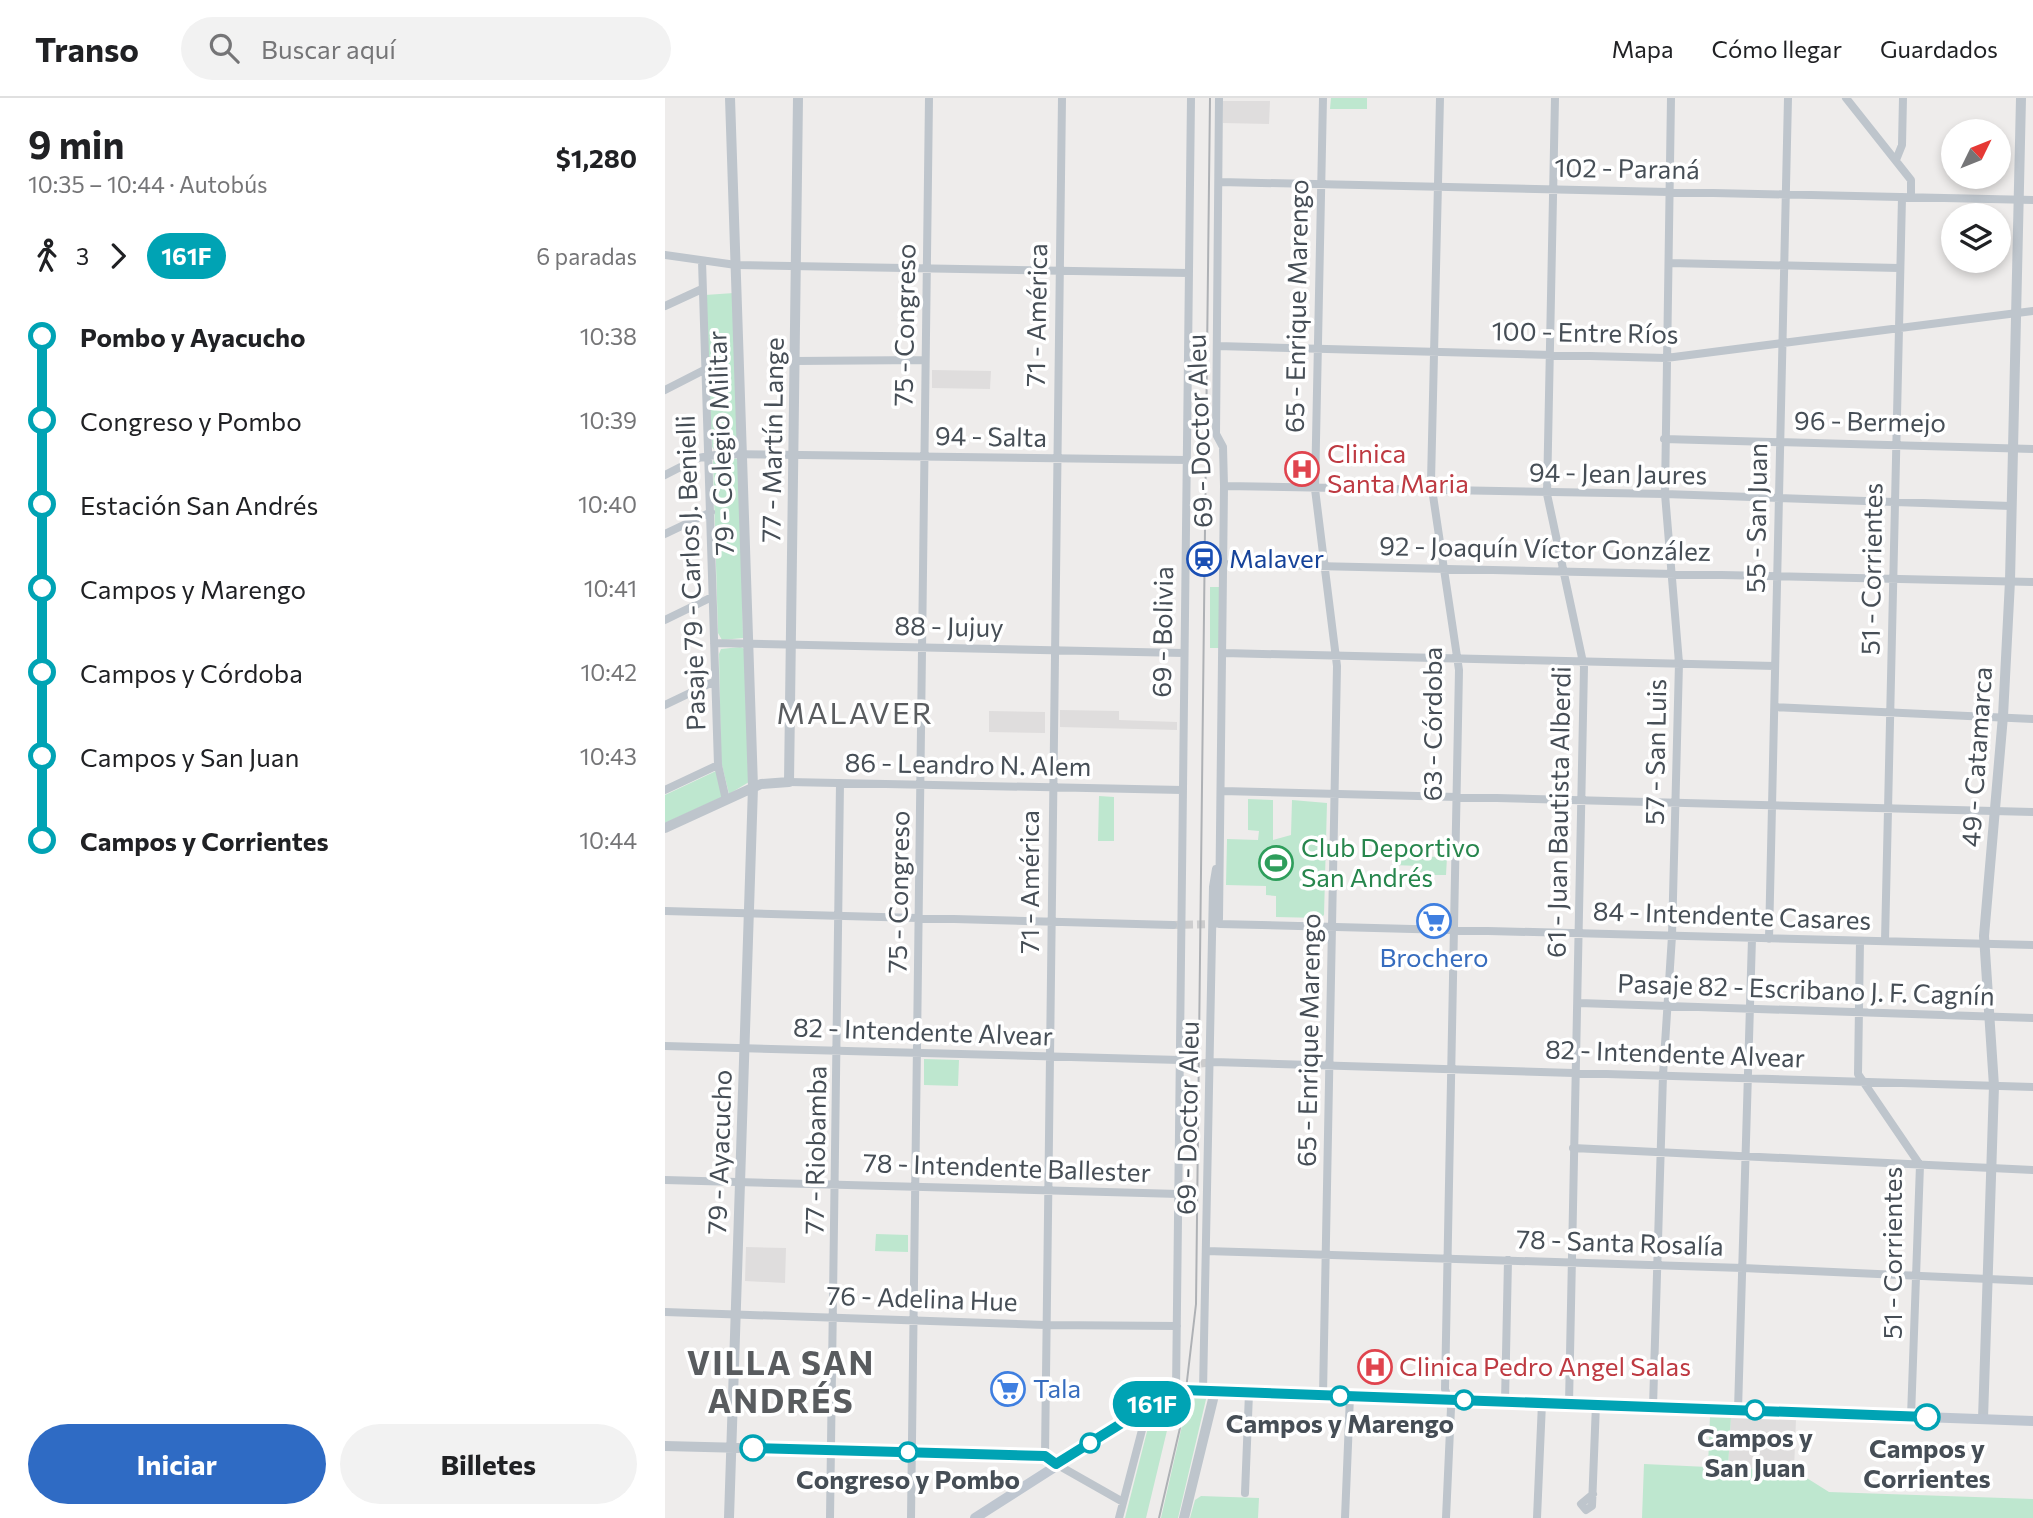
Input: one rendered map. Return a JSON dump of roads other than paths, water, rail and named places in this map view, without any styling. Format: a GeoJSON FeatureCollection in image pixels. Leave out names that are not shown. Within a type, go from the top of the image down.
{"type":"FeatureCollection","features":[{"type":"Feature","properties":{"kind":"main road"},"geometry":{"type":"LineString","coordinates":[[975,1518],[1056,1464],[1176,1391],[2033,1421]]}},
{"type":"Feature","properties":{"kind":"street","name":"79 - Colegio Militar"},"geometry":{"type":"LineString","coordinates":[[730,98],[753,787]]}},
{"type":"Feature","properties":{"kind":"street","name":"77 - Martín Lange"},"geometry":{"type":"LineString","coordinates":[[789,782],[798,98]]}},
{"type":"Feature","properties":{"kind":"street","name":"75 - Congreso"},"geometry":{"type":"LineString","coordinates":[[911,1518],[929,98]]}},
{"type":"Feature","properties":{"kind":"street","name":"71 - América"},"geometry":{"type":"LineString","coordinates":[[1045,1456],[1051,788],[1062,98]]}},
{"type":"Feature","properties":{"kind":"street","name":"69 - Bolivia"},"geometry":{"type":"LineString","coordinates":[[1176,1391],[1180,1060],[1178,925],[1191,98]]}},
{"type":"Feature","properties":{"kind":"street","name":"69 - Doctor Aleu"},"geometry":{"type":"LineString","coordinates":[[1203,1391],[1215,922],[1221,846],[1224,653],[1223,447],[1216,434],[1219,98]]}},
{"type":"Feature","properties":{"kind":"street","name":"65 - Enrique Marengo"},"geometry":{"type":"LineString","coordinates":[[1323,98],[1315,489],[1336,656],[1336,794],[1328,1064],[1323,1395]]}},
{"type":"Feature","properties":{"kind":"street","name":"63 - Córdoba"},"geometry":{"type":"LineString","coordinates":[[1440,98],[1432,492],[1458,659],[1444,1389],[1451,1408],[1446,1518]]}},
{"type":"Feature","properties":{"kind":"street","name":"61 - Juan Bautista Alberdi"},"geometry":{"type":"LineString","coordinates":[[1555,98],[1547,494],[1583,662],[1579,1003],[1570,1262],[1569,1404]]}},
{"type":"Feature","properties":{"kind":"street","name":"57 - San Luis"},"geometry":{"type":"LineString","coordinates":[[1653,1407],[1655,1265],[1672,936],[1679,663],[1665,494],[1664,439],[1671,98]]}},
{"type":"Feature","properties":{"kind":"street","name":"55 - San Juan"},"geometry":{"type":"LineString","coordinates":[[1769,939],[1788,98]]}},
{"type":"Feature","properties":{"kind":"street"},"geometry":{"type":"LineString","coordinates":[[1846,98],[1911,180],[1906,197]]}},
{"type":"Feature","properties":{"kind":"street"},"geometry":{"type":"LineString","coordinates":[[1896,160],[1902,145],[1903,98]]}},
{"type":"Feature","properties":{"kind":"street","name":"49 - Catamarca"},"geometry":{"type":"LineString","coordinates":[[1983,1419],[1994,1086],[1984,944],[2003,716],[2010,581],[2021,98]]}},
{"type":"Feature","properties":{"kind":"street","name":"102 - Paraná"},"geometry":{"type":"LineString","coordinates":[[1220,182],[2033,200]]}},
{"type":"Feature","properties":{"kind":"street","name":"51 - Corrientes"},"geometry":{"type":"LineString","coordinates":[[1885,941],[1900,328],[1899,268],[1906,197]]}},
{"type":"Feature","properties":{"kind":"street"},"geometry":{"type":"LineString","coordinates":[[665,255],[736,265],[1189,273]]}},
{"type":"Feature","properties":{"kind":"street","name":"Pasaje 79 - Carlos J. Benielli"},"geometry":{"type":"LineString","coordinates":[[702,261],[718,765],[726,800]]}},
{"type":"Feature","properties":{"kind":"street"},"geometry":{"type":"LineString","coordinates":[[1669,262],[1899,268]]}},
{"type":"Feature","properties":{"kind":"street"},"geometry":{"type":"LineString","coordinates":[[665,306],[702,289]]}},
{"type":"Feature","properties":{"kind":"street","name":"100 - Entre Ríos"},"geometry":{"type":"LineString","coordinates":[[1217,346],[1666,358],[2033,311]]}},
{"type":"Feature","properties":{"kind":"street"},"geometry":{"type":"LineString","coordinates":[[795,361],[925,360]]}},
{"type":"Feature","properties":{"kind":"street"},"geometry":{"type":"LineString","coordinates":[[665,390],[706,369]]}},
{"type":"Feature","properties":{"kind":"street","name":"96 - Bermejo"},"geometry":{"type":"LineString","coordinates":[[1664,439],[2033,449]]}},
{"type":"Feature","properties":{"kind":"street"},"geometry":{"type":"LineString","coordinates":[[665,475],[710,454]]}},
{"type":"Feature","properties":{"kind":"street","name":"94 - Salta"},"geometry":{"type":"LineString","coordinates":[[710,454],[1187,460]]}},
{"type":"Feature","properties":{"kind":"street","name":"94 - Jean Jaures"},"geometry":{"type":"LineString","coordinates":[[1224,486],[1432,492],[1665,494],[2011,506]]}},
{"type":"Feature","properties":{"kind":"street"},"geometry":{"type":"LineString","coordinates":[[665,534],[711,512]]}},
{"type":"Feature","properties":{"kind":"street","name":"92 - Joaquín Víctor González"},"geometry":{"type":"LineString","coordinates":[[1224,564],[2033,582]]}},
{"type":"Feature","properties":{"kind":"street"},"geometry":{"type":"LineString","coordinates":[[665,620],[712,597]]}},
{"type":"Feature","properties":{"kind":"street","name":"88 - Jujuy"},"geometry":{"type":"LineString","coordinates":[[713,643],[1184,653]]}},
{"type":"Feature","properties":{"kind":"street"},"geometry":{"type":"LineString","coordinates":[[1224,653],[1775,666]]}},
{"type":"Feature","properties":{"kind":"street"},"geometry":{"type":"LineString","coordinates":[[665,705],[715,681]]}},
{"type":"Feature","properties":{"kind":"street"},"geometry":{"type":"LineString","coordinates":[[1775,707],[2033,719]]}},
{"type":"Feature","properties":{"kind":"street"},"geometry":{"type":"LineString","coordinates":[[665,790],[718,765]]}},
{"type":"Feature","properties":{"kind":"street","name":"86 - Leandro N. Alem"},"geometry":{"type":"LineString","coordinates":[[665,828],[753,787],[789,782],[1182,790]]}},
{"type":"Feature","properties":{"kind":"street","name":"77 - Riobamba"},"geometry":{"type":"LineString","coordinates":[[830,1518],[839,1050],[840,783]]}},
{"type":"Feature","properties":{"kind":"street","name":"79 - Ayacucho"},"geometry":{"type":"LineString","coordinates":[[729,1518],[753,787]]}},
{"type":"Feature","properties":{"kind":"street"},"geometry":{"type":"LineString","coordinates":[[1222,791],[2033,812]]}},
{"type":"Feature","properties":{"kind":"street"},"geometry":{"type":"LineString","coordinates":[[665,911],[749,911],[1074,922],[1087,926],[1178,925]]}},
{"type":"Feature","properties":{"kind":"street","name":"84 - Intendente Casares"},"geometry":{"type":"LineString","coordinates":[[1215,922],[2033,945]]}},
{"type":"Feature","properties":{"kind":"street"},"geometry":{"type":"LineString","coordinates":[[1738,1410],[1748,1155],[1752,938]]}},
{"type":"Feature","properties":{"kind":"street"},"geometry":{"type":"LineString","coordinates":[[1859,1080],[1860,941]]}},
{"type":"Feature","properties":{"kind":"street","name":"Pasaje 82 - Escribano J. F. Cagnín"},"geometry":{"type":"LineString","coordinates":[[1579,1003],[2033,1018]]}},
{"type":"Feature","properties":{"kind":"street","name":"82 - Intendente Alvear"},"geometry":{"type":"LineString","coordinates":[[665,1046],[1180,1060]]}},
{"type":"Feature","properties":{"kind":"street","name":"82 - Intendente Alvear"},"geometry":{"type":"LineString","coordinates":[[1211,1062],[1309,1059],[1316,1064],[2033,1087]]}},
{"type":"Feature","properties":{"kind":"street","name":"69 - Bolivia"},"geometry":{"type":"LineString","coordinates":[[1179,1167],[1184,1146],[1184,1072],[1189,1065]]}},
{"type":"Feature","properties":{"kind":"street","name":"51 - Corrientes"},"geometry":{"type":"LineString","coordinates":[[1859,1080],[1920,1165],[1911,1417]]}},
{"type":"Feature","properties":{"kind":"street"},"geometry":{"type":"LineString","coordinates":[[1573,1148],[2033,1170]]}},
{"type":"Feature","properties":{"kind":"street","name":"78 - Intendente Ballester"},"geometry":{"type":"LineString","coordinates":[[665,1180],[1179,1194]]}},
{"type":"Feature","properties":{"kind":"street","name":"78 - Santa Rosalía"},"geometry":{"type":"LineString","coordinates":[[1206,1251],[1743,1268],[2033,1281]]}},
{"type":"Feature","properties":{"kind":"street"},"geometry":{"type":"LineString","coordinates":[[1505,1402],[1509,1261]]}},
{"type":"Feature","properties":{"kind":"street","name":"76 - Adelina Hue"},"geometry":{"type":"LineString","coordinates":[[665,1312],[1045,1325],[1177,1326]]}},
{"type":"Feature","properties":{"kind":"street"},"geometry":{"type":"LineString","coordinates":[[1184,1518],[1215,1391]]}},
{"type":"Feature","properties":{"kind":"street"},"geometry":{"type":"LineString","coordinates":[[1245,1493],[1249,1393]]}},
{"type":"Feature","properties":{"kind":"street"},"geometry":{"type":"LineString","coordinates":[[1345,1518],[1350,1396]]}},
{"type":"Feature","properties":{"kind":"street"},"geometry":{"type":"LineString","coordinates":[[1537,1518],[1542,1403]]}},
{"type":"Feature","properties":{"kind":"street"},"geometry":{"type":"LineString","coordinates":[[1593,1494],[1596,1405]]}},
{"type":"Feature","properties":{"kind":"street"},"geometry":{"type":"LineString","coordinates":[[1119,1518],[1148,1407]]}},
{"type":"Feature","properties":{"kind":"street"},"geometry":{"type":"LineString","coordinates":[[665,1446],[1045,1456],[1123,1502]]}},
{"type":"Feature","properties":{"kind":"tunnel"},"geometry":{"type":"LineString","coordinates":[[1173,925],[1216,924]]}},
{"type":"Feature","properties":{"kind":"tunnel"},"geometry":{"type":"LineString","coordinates":[[1189,1065],[1213,1062]]}},
{"type":"Feature","properties":{"kind":"railway"},"geometry":{"type":"LineString","coordinates":[[1159,1518],[1183,1415],[1196,1304],[1210,98]]}},
{"type":"Feature","properties":{"kind":"place","name":"Clinica Santa Maria"},"geometry":{"type":"Point","coordinates":[1302,469]}},
{"type":"Feature","properties":{"kind":"place","name":"Malaver"},"geometry":{"type":"Point","coordinates":[1204,559]}},
{"type":"Feature","properties":{"kind":"place","name":"Club Deportivo San Andrés"},"geometry":{"type":"Point","coordinates":[1276,863]}},
{"type":"Feature","properties":{"kind":"place","name":"Brochero"},"geometry":{"type":"Point","coordinates":[1434,921]}},
{"type":"Feature","properties":{"kind":"place","name":"Clinica Pedro Angel Salas"},"geometry":{"type":"Point","coordinates":[1375,1367]}},
{"type":"Feature","properties":{"kind":"place","name":"Tala"},"geometry":{"type":"Point","coordinates":[1008,1389]}},
{"type":"Feature","properties":{"kind":"place","name":"Campos y Marengo"},"geometry":{"type":"Point","coordinates":[1340,1396]}},
{"type":"Feature","properties":{"kind":"place","name":"Campos y San Juan"},"geometry":{"type":"Point","coordinates":[1755,1410]}},
{"type":"Feature","properties":{"kind":"place","name":"Campos y Corrientes"},"geometry":{"type":"Point","coordinates":[1927,1417]}},
{"type":"Feature","properties":{"kind":"place","name":"Congreso y Pombo"},"geometry":{"type":"Point","coordinates":[908,1452]}},
{"type":"Feature","properties":{"kind":"district","name":"MALAVER"},"geometry":{"type":"Point","coordinates":[855,714]}},
{"type":"Feature","properties":{"kind":"district","name":"VILLA SAN ANDRÉS"},"geometry":{"type":"Point","coordinates":[781,1382]}}]}
